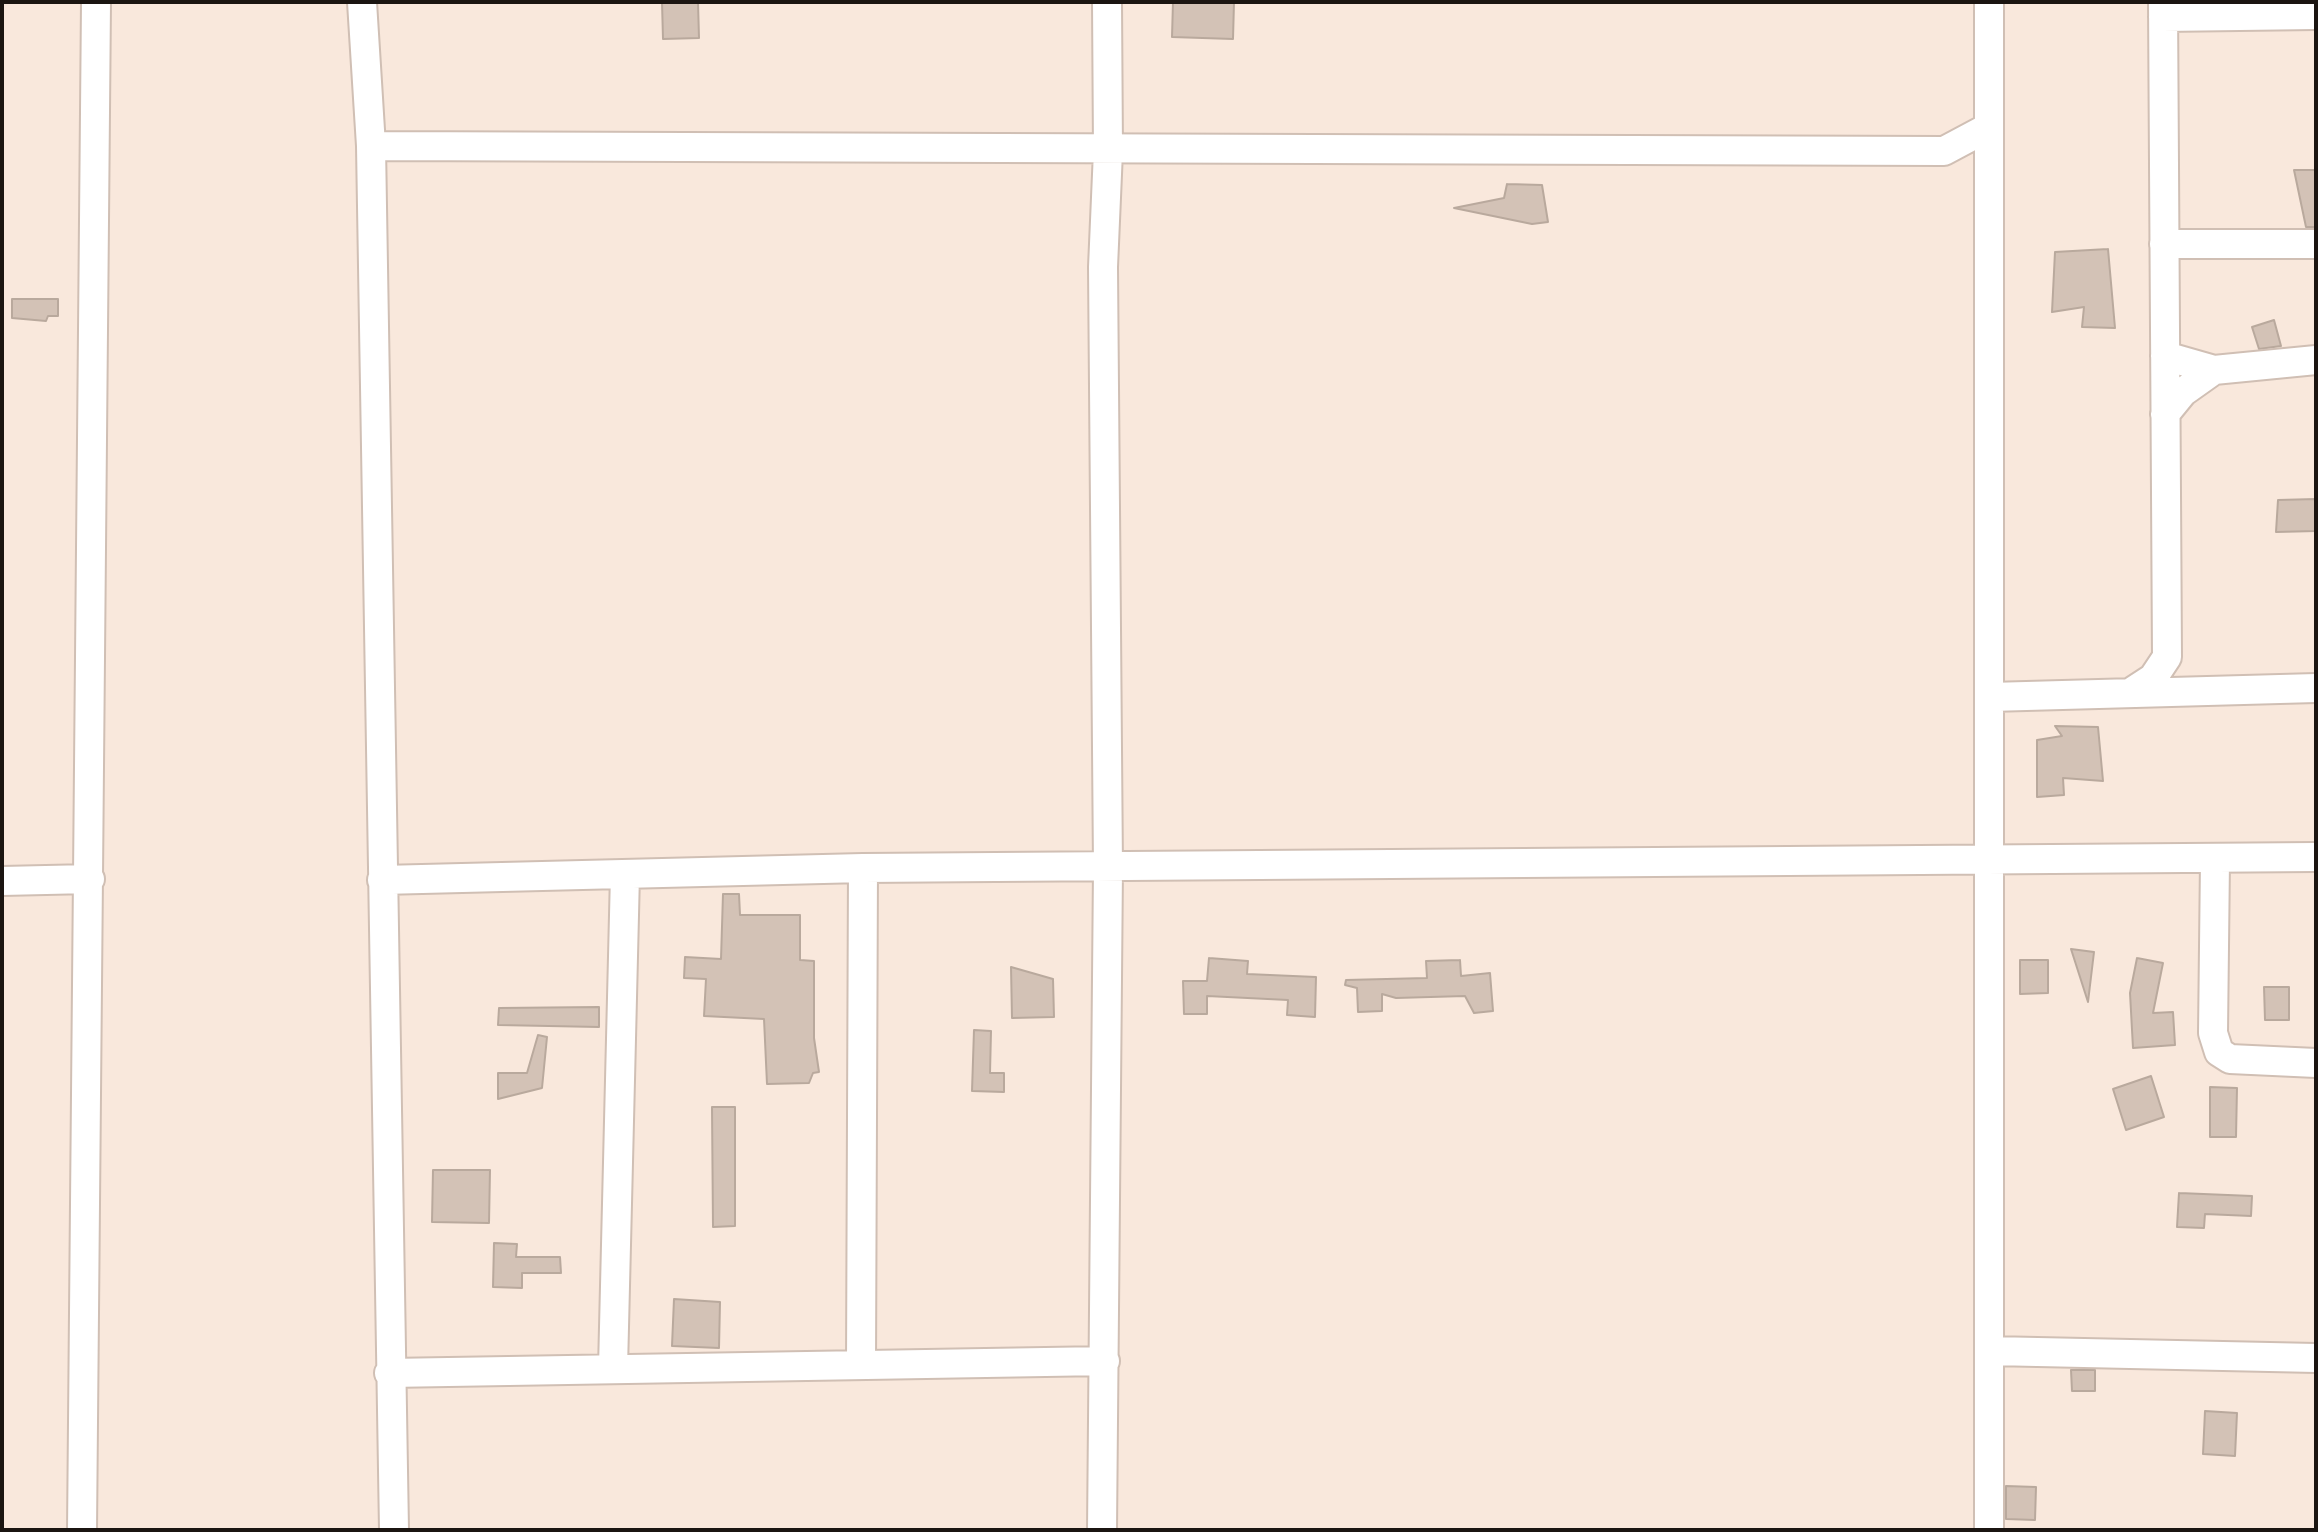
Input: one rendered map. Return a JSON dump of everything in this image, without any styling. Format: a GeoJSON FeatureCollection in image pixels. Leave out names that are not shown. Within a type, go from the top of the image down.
{"type":"FeatureCollection","features":[{"type":"Feature","properties":{"kind":"street"},"geometry":{"type":"LineString","coordinates":[[82,1530],[96,2]]}},
{"type":"Feature","properties":{"kind":"street"},"geometry":{"type":"LineString","coordinates":[[362,2],[371,146],[394,1530]]}},
{"type":"Feature","properties":{"kind":"street"},"geometry":{"type":"LineString","coordinates":[[1102,1530],[1108,868],[1103,267],[1108,151],[1107,2]]}},
{"type":"Feature","properties":{"kind":"street"},"geometry":{"type":"LineString","coordinates":[[1989,2],[1989,1530]]}},
{"type":"Feature","properties":{"kind":"street"},"geometry":{"type":"LineString","coordinates":[[2130,693],[2153,678],[2167,657],[2163,9],[2316,15]]}},
{"type":"Feature","properties":{"kind":"street"},"geometry":{"type":"LineString","coordinates":[[371,146],[1108,151],[1944,151],[1989,127]]}},
{"type":"Feature","properties":{"kind":"street"},"geometry":{"type":"LineString","coordinates":[[1944,151],[1989,186]]}},
{"type":"Feature","properties":{"kind":"street"},"geometry":{"type":"LineString","coordinates":[[2164,244],[2316,244]]}},
{"type":"Feature","properties":{"kind":"street"},"geometry":{"type":"LineString","coordinates":[[2165,356],[2214,370],[2316,360]]}},
{"type":"Feature","properties":{"kind":"street"},"geometry":{"type":"LineString","coordinates":[[2165,414],[2183,392],[2214,370]]}},
{"type":"Feature","properties":{"kind":"street"},"geometry":{"type":"LineString","coordinates":[[2167,657],[2209,691]]}},
{"type":"Feature","properties":{"kind":"street"},"geometry":{"type":"LineString","coordinates":[[1990,697],[2316,688]]}},
{"type":"Feature","properties":{"kind":"street"},"geometry":{"type":"LineString","coordinates":[[382,880],[863,868],[1990,857],[2215,860],[2316,857]]}},
{"type":"Feature","properties":{"kind":"street"},"geometry":{"type":"LineString","coordinates":[[2215,860],[2213,1033],[2219,1052],[2230,1059],[2316,1063]]}},
{"type":"Feature","properties":{"kind":"street"},"geometry":{"type":"LineString","coordinates":[[861,1363],[863,868]]}},
{"type":"Feature","properties":{"kind":"street"},"geometry":{"type":"LineString","coordinates":[[613,1368],[625,874]]}},
{"type":"Feature","properties":{"kind":"street"},"geometry":{"type":"LineString","coordinates":[[2,881],[90,879]]}},
{"type":"Feature","properties":{"kind":"street"},"geometry":{"type":"LineString","coordinates":[[1991,1351],[2316,1358]]}},
{"type":"Feature","properties":{"kind":"street"},"geometry":{"type":"LineString","coordinates":[[389,1373],[1105,1361]]}},
{"type":"Feature","properties":{"kind":"building"},"geometry":{"type":"Polygon","coordinates":[[[662,2],[698,2],[699,38],[663,39],[662,2]]]}},
{"type":"Feature","properties":{"kind":"building"},"geometry":{"type":"Polygon","coordinates":[[[1173,2],[1234,2],[1233,39],[1172,37],[1173,2]]]}},
{"type":"Feature","properties":{"kind":"building"},"geometry":{"type":"Polygon","coordinates":[[[2294,170],[2316,170],[2316,227],[2306,227],[2294,170]]]}},
{"type":"Feature","properties":{"kind":"building"},"geometry":{"type":"Polygon","coordinates":[[[1507,184],[1542,185],[1548,222],[1532,224],[1454,208],[1504,198],[1507,184]]]}},
{"type":"Feature","properties":{"kind":"building"},"geometry":{"type":"Polygon","coordinates":[[[2108,249],[2115,328],[2082,327],[2084,307],[2052,312],[2055,252],[2108,249]]]}},
{"type":"Feature","properties":{"kind":"building"},"geometry":{"type":"Polygon","coordinates":[[[12,299],[58,299],[58,316],[48,316],[46,321],[12,318],[12,299]]]}},
{"type":"Feature","properties":{"kind":"building"},"geometry":{"type":"Polygon","coordinates":[[[2274,320],[2281,346],[2259,349],[2252,327],[2274,320]]]}},
{"type":"Feature","properties":{"kind":"building"},"geometry":{"type":"Polygon","coordinates":[[[2316,499],[2316,531],[2276,532],[2278,500],[2316,499]]]}},
{"type":"Feature","properties":{"kind":"building"},"geometry":{"type":"Polygon","coordinates":[[[2055,726],[2098,727],[2103,781],[2063,778],[2064,795],[2037,797],[2037,740],[2062,736],[2055,726]]]}},
{"type":"Feature","properties":{"kind":"building"},"geometry":{"type":"Polygon","coordinates":[[[723,894],[739,894],[740,915],[800,915],[800,960],[814,961],[814,1038],[819,1072],[813,1073],[809,1083],[767,1084],[764,1019],[704,1016],[706,979],[684,978],[685,957],[721,959],[723,894]]]}},
{"type":"Feature","properties":{"kind":"building"},"geometry":{"type":"Polygon","coordinates":[[[2071,949],[2094,952],[2088,1002],[2071,949]]]}},
{"type":"Feature","properties":{"kind":"building"},"geometry":{"type":"Polygon","coordinates":[[[1209,958],[1248,961],[1247,974],[1316,977],[1315,1017],[1287,1015],[1288,1000],[1207,996],[1207,1014],[1184,1014],[1183,981],[1207,981],[1209,958]]]}},
{"type":"Feature","properties":{"kind":"building"},"geometry":{"type":"Polygon","coordinates":[[[2137,958],[2163,963],[2153,1013],[2173,1012],[2175,1045],[2133,1048],[2130,993],[2137,958]]]}},
{"type":"Feature","properties":{"kind":"building"},"geometry":{"type":"Polygon","coordinates":[[[1460,960],[1461,976],[1490,973],[1493,1011],[1474,1013],[1465,996],[1396,998],[1382,994],[1382,1011],[1358,1012],[1357,988],[1345,985],[1346,980],[1427,978],[1426,961],[1460,960]]]}},
{"type":"Feature","properties":{"kind":"building"},"geometry":{"type":"Polygon","coordinates":[[[2020,960],[2048,960],[2048,993],[2020,994],[2020,960]]]}},
{"type":"Feature","properties":{"kind":"building"},"geometry":{"type":"Polygon","coordinates":[[[1011,967],[1053,979],[1054,1017],[1012,1018],[1011,967]]]}},
{"type":"Feature","properties":{"kind":"building"},"geometry":{"type":"Polygon","coordinates":[[[2264,987],[2289,987],[2289,1020],[2265,1020],[2264,987]]]}},
{"type":"Feature","properties":{"kind":"building"},"geometry":{"type":"Polygon","coordinates":[[[599,1007],[599,1027],[498,1025],[499,1008],[599,1007]]]}},
{"type":"Feature","properties":{"kind":"building"},"geometry":{"type":"Polygon","coordinates":[[[974,1030],[991,1031],[990,1073],[1004,1073],[1004,1092],[972,1091],[974,1030]]]}},
{"type":"Feature","properties":{"kind":"building"},"geometry":{"type":"Polygon","coordinates":[[[538,1035],[547,1037],[542,1088],[498,1099],[498,1073],[527,1073],[538,1035]]]}},
{"type":"Feature","properties":{"kind":"building"},"geometry":{"type":"Polygon","coordinates":[[[2151,1076],[2164,1117],[2126,1130],[2113,1089],[2151,1076]]]}},
{"type":"Feature","properties":{"kind":"building"},"geometry":{"type":"Polygon","coordinates":[[[2210,1087],[2237,1088],[2236,1137],[2210,1137],[2210,1087]]]}},
{"type":"Feature","properties":{"kind":"building"},"geometry":{"type":"Polygon","coordinates":[[[712,1107],[735,1107],[735,1226],[713,1227],[712,1107]]]}},
{"type":"Feature","properties":{"kind":"building"},"geometry":{"type":"Polygon","coordinates":[[[433,1170],[490,1170],[489,1223],[432,1222],[433,1170]]]}},
{"type":"Feature","properties":{"kind":"building"},"geometry":{"type":"Polygon","coordinates":[[[2179,1193],[2252,1196],[2251,1216],[2205,1214],[2204,1228],[2177,1227],[2179,1193]]]}},
{"type":"Feature","properties":{"kind":"building"},"geometry":{"type":"Polygon","coordinates":[[[494,1243],[517,1244],[516,1257],[560,1257],[561,1273],[522,1273],[522,1288],[493,1287],[494,1243]]]}},
{"type":"Feature","properties":{"kind":"building"},"geometry":{"type":"Polygon","coordinates":[[[674,1299],[720,1302],[719,1348],[672,1346],[674,1299]]]}},
{"type":"Feature","properties":{"kind":"building"},"geometry":{"type":"Polygon","coordinates":[[[2071,1370],[2095,1370],[2095,1391],[2072,1391],[2071,1370]]]}},
{"type":"Feature","properties":{"kind":"building"},"geometry":{"type":"Polygon","coordinates":[[[2205,1411],[2237,1413],[2235,1456],[2203,1454],[2205,1411]]]}},
{"type":"Feature","properties":{"kind":"building"},"geometry":{"type":"Polygon","coordinates":[[[2006,1486],[2036,1487],[2035,1520],[2006,1519],[2006,1486]]]}}]}
